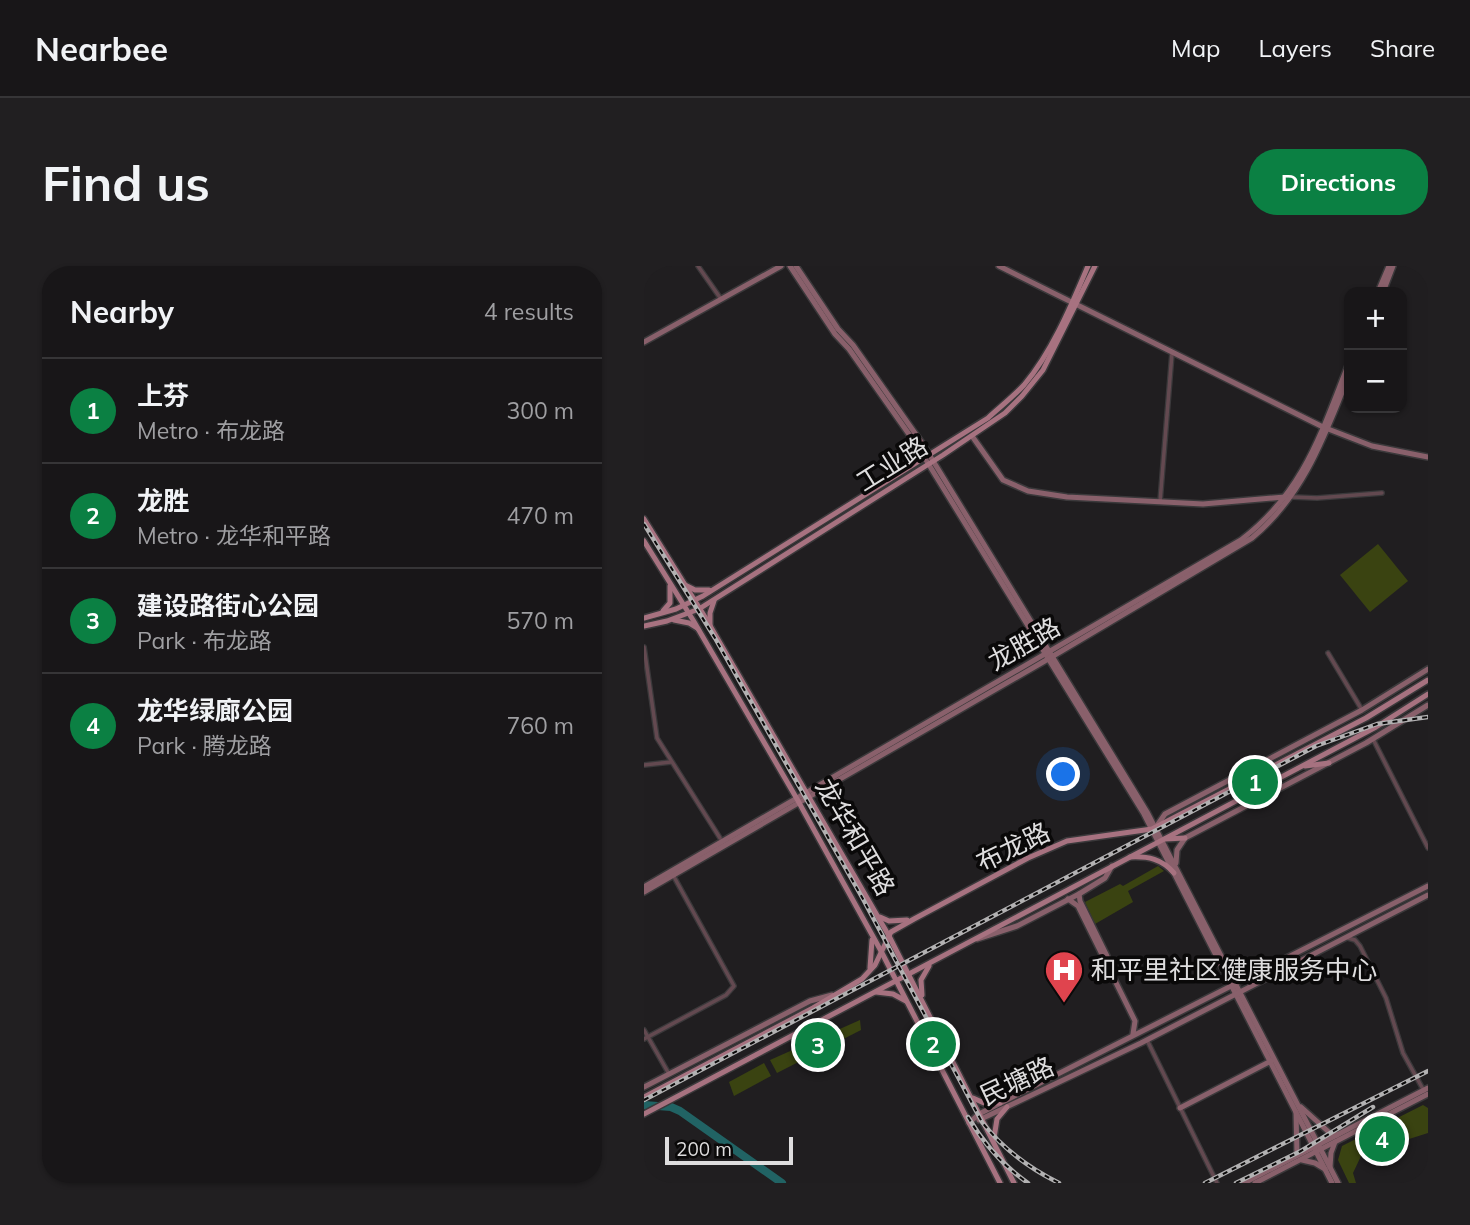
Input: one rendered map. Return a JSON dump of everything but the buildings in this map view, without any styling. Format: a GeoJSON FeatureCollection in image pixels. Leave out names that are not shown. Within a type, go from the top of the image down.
{"type":"FeatureCollection","features":[{"type":"Feature","properties":{"kind":"main road"},"geometry":{"type":"LineString","coordinates":[[644,342],[781,266]]}},
{"type":"Feature","properties":{"kind":"main road"},"geometry":{"type":"LineString","coordinates":[[790,266],[835,334],[849,349],[927,456]]}},
{"type":"Feature","properties":{"kind":"main road"},"geometry":{"type":"LineString","coordinates":[[796,266],[927,456],[1154,828],[1296,1107],[1297,1158]]}},
{"type":"Feature","properties":{"kind":"main road"},"geometry":{"type":"LineString","coordinates":[[999,266],[1325,428],[1372,446],[1428,457]]}},
{"type":"Feature","properties":{"kind":"main road","name":"工业路"},"geometry":{"type":"LineString","coordinates":[[644,626],[689,613],[718,597],[931,463],[1005,413],[1031,387],[1050,358],[1088,266]]}},
{"type":"Feature","properties":{"kind":"main road","name":"工业路"},"geometry":{"type":"LineString","coordinates":[[644,618],[694,601],[715,589],[988,418],[1019,390],[1042,358],[1095,266]]}},
{"type":"Feature","properties":{"kind":"main road"},"geometry":{"type":"LineString","coordinates":[[1382,287],[1391,266]]}},
{"type":"Feature","properties":{"kind":"main road","name":"龙胜路"},"geometry":{"type":"LineString","coordinates":[[644,889],[721,840],[808,794],[1233,551],[1262,530],[1312,463],[1344,377]]}},
{"type":"Feature","properties":{"kind":"main road","name":"龙胜路"},"geometry":{"type":"LineString","coordinates":[[1325,428],[1344,386]]}},
{"type":"Feature","properties":{"kind":"main road"},"geometry":{"type":"LineString","coordinates":[[972,436],[1003,480],[1018,488],[1068,497],[1211,504],[1289,497]]}},
{"type":"Feature","properties":{"kind":"main road","name":"龙华和平路"},"geometry":{"type":"LineString","coordinates":[[644,519],[711,628],[889,936],[1014,1183]]}},
{"type":"Feature","properties":{"kind":"main road","name":"龙华和平路"},"geometry":{"type":"LineString","coordinates":[[644,541],[699,630],[881,951],[1000,1183]]}},
{"type":"Feature","properties":{"kind":"main road"},"geometry":{"type":"LineString","coordinates":[[656,615],[670,603],[668,579]]}},
{"type":"Feature","properties":{"kind":"main road"},"geometry":{"type":"LineString","coordinates":[[684,584],[700,590],[715,589]]}},
{"type":"Feature","properties":{"kind":"main road"},"geometry":{"type":"LineString","coordinates":[[711,628],[711,608],[718,597]]}},
{"type":"Feature","properties":{"kind":"main road"},"geometry":{"type":"LineString","coordinates":[[667,621],[684,622],[699,630]]}},
{"type":"Feature","properties":{"kind":"main road"},"geometry":{"type":"LineString","coordinates":[[1154,828],[1165,814],[1362,710],[1428,669]]}},
{"type":"Feature","properties":{"kind":"main road","name":"布龙路"},"geometry":{"type":"LineString","coordinates":[[869,973],[895,929],[1028,858],[1067,841],[1154,828],[1366,718],[1428,680]]}},
{"type":"Feature","properties":{"kind":"main road"},"geometry":{"type":"LineString","coordinates":[[644,1114],[1376,727],[1428,694]]}},
{"type":"Feature","properties":{"kind":"main road"},"geometry":{"type":"LineString","coordinates":[[1160,841],[1185,838],[1329,763],[1426,708]]}},
{"type":"Feature","properties":{"kind":"main road"},"geometry":{"type":"LineString","coordinates":[[1301,766],[1329,763]]}},
{"type":"Feature","properties":{"kind":"main road","name":"龙胜路"},"geometry":{"type":"LineString","coordinates":[[644,889],[673,875],[797,800]]}},
{"type":"Feature","properties":{"kind":"main road"},"geometry":{"type":"LineString","coordinates":[[1175,870],[1177,850],[1185,838]]}},
{"type":"Feature","properties":{"kind":"main road"},"geometry":{"type":"LineString","coordinates":[[1127,858],[1157,860],[1175,870]]}},
{"type":"Feature","properties":{"kind":"main road"},"geometry":{"type":"LineString","coordinates":[[970,940],[1006,930],[1079,894],[1105,878],[1112,866]]}},
{"type":"Feature","properties":{"kind":"main road","name":"民塘路"},"geometry":{"type":"LineString","coordinates":[[969,1123],[1000,1103],[1428,886]]}},
{"type":"Feature","properties":{"kind":"main road"},"geometry":{"type":"LineString","coordinates":[[1079,894],[1138,1020],[1143,1025],[1151,1026]]}},
{"type":"Feature","properties":{"kind":"main road","name":"民塘路"},"geometry":{"type":"LineString","coordinates":[[980,1117],[1007,1107],[1147,1040],[1428,895]]}},
{"type":"Feature","properties":{"kind":"main road"},"geometry":{"type":"LineString","coordinates":[[1068,899],[1078,906],[1135,1021],[1132,1036]]}},
{"type":"Feature","properties":{"kind":"main road"},"geometry":{"type":"LineString","coordinates":[[877,915],[889,921],[914,919]]}},
{"type":"Feature","properties":{"kind":"main road"},"geometry":{"type":"LineString","coordinates":[[644,1097],[813,1008],[869,973],[873,956],[871,934]]}},
{"type":"Feature","properties":{"kind":"main road"},"geometry":{"type":"LineString","coordinates":[[923,1002],[921,980],[931,963]]}},
{"type":"Feature","properties":{"kind":"main road"},"geometry":{"type":"LineString","coordinates":[[873,992],[893,994],[908,1003]]}},
{"type":"Feature","properties":{"kind":"main road"},"geometry":{"type":"LineString","coordinates":[[1238,992],[1271,1061],[1318,1148],[1332,1183]]}},
{"type":"Feature","properties":{"kind":"main road"},"geometry":{"type":"LineString","coordinates":[[644,1087],[810,1001],[832,995]]}},
{"type":"Feature","properties":{"kind":"main road"},"geometry":{"type":"LineString","coordinates":[[1180,1108],[1271,1061]]}},
{"type":"Feature","properties":{"kind":"main road"},"geometry":{"type":"LineString","coordinates":[[1244,1183],[1427,1092]]}},
{"type":"Feature","properties":{"kind":"main road"},"geometry":{"type":"LineString","coordinates":[[970,1096],[984,1103],[1000,1103]]}},
{"type":"Feature","properties":{"kind":"main road"},"geometry":{"type":"LineString","coordinates":[[995,1145],[993,1136],[997,1119],[1007,1107]]}},
{"type":"Feature","properties":{"kind":"main road"},"geometry":{"type":"LineString","coordinates":[[1296,1107],[1337,1138]]}},
{"type":"Feature","properties":{"kind":"main road"},"geometry":{"type":"LineString","coordinates":[[1328,1170],[1337,1138]]}},
{"type":"Feature","properties":{"kind":"main road"},"geometry":{"type":"LineString","coordinates":[[1255,1183],[1297,1158],[1328,1170],[1338,1183]]}},
{"type":"Feature","properties":{"kind":"street"},"geometry":{"type":"LineString","coordinates":[[698,266],[721,299]]}},
{"type":"Feature","properties":{"kind":"street"},"geometry":{"type":"LineString","coordinates":[[1160,502],[1172,353]]}},
{"type":"Feature","properties":{"kind":"street"},"geometry":{"type":"LineString","coordinates":[[1289,497],[1317,498],[1382,493]]}},
{"type":"Feature","properties":{"kind":"street"},"geometry":{"type":"LineString","coordinates":[[644,647],[656,736],[721,840]]}},
{"type":"Feature","properties":{"kind":"street"},"geometry":{"type":"LineString","coordinates":[[1328,653],[1362,710]]}},
{"type":"Feature","properties":{"kind":"street"},"geometry":{"type":"LineString","coordinates":[[1373,739],[1428,848]]}},
{"type":"Feature","properties":{"kind":"street"},"geometry":{"type":"LineString","coordinates":[[644,765],[671,762]]}},
{"type":"Feature","properties":{"kind":"street"},"geometry":{"type":"LineString","coordinates":[[646,1038],[726,995],[734,986],[673,875]]}},
{"type":"Feature","properties":{"kind":"street"},"geometry":{"type":"LineString","coordinates":[[1360,946],[1360,933],[1366,927]]}},
{"type":"Feature","properties":{"kind":"street"},"geometry":{"type":"LineString","coordinates":[[1342,939],[1355,940],[1360,946],[1386,998],[1403,1053],[1427,1092]]}},
{"type":"Feature","properties":{"kind":"street"},"geometry":{"type":"LineString","coordinates":[[644,1030],[646,1038],[669,1074]]}},
{"type":"Feature","properties":{"kind":"street"},"geometry":{"type":"LineString","coordinates":[[1147,1040],[1217,1183]]}},
{"type":"Feature","properties":{"kind":"green space"},"geometry":{"type":"Polygon","coordinates":[[[1378,544],[1408,581],[1370,612],[1340,575],[1378,544]]]}},
{"type":"Feature","properties":{"kind":"green space"},"geometry":{"type":"Polygon","coordinates":[[[1158,866],[1164,871],[1128,891],[1133,902],[1095,924],[1085,902],[1120,884],[1123,886],[1158,866]]]}},
{"type":"Feature","properties":{"kind":"green space"},"geometry":{"type":"Polygon","coordinates":[[[860,1020],[861,1030],[777,1073],[770,1060],[860,1020]]]}},
{"type":"Feature","properties":{"kind":"green space"},"geometry":{"type":"Polygon","coordinates":[[[764,1063],[771,1076],[734,1096],[729,1082],[764,1063]]]}},
{"type":"Feature","properties":{"kind":"green space"},"geometry":{"type":"Polygon","coordinates":[[[1423,1105],[1428,1108],[1428,1133],[1362,1154],[1353,1173],[1356,1183],[1349,1183],[1338,1160],[1342,1146],[1423,1105]]]}},
{"type":"Feature","properties":{"kind":"waterway"},"geometry":{"type":"LineString","coordinates":[[644,1105],[671,1107],[680,1111],[782,1183]]}},
{"type":"Feature","properties":{"kind":"railway"},"geometry":{"type":"LineString","coordinates":[[644,524],[715,638],[863,899],[982,1122],[1017,1157],[1059,1183]]}},
{"type":"Feature","properties":{"kind":"railway"},"geometry":{"type":"LineString","coordinates":[[644,1100],[1316,746],[1377,724],[1428,717]]}},
{"type":"Feature","properties":{"kind":"railway"},"geometry":{"type":"LineString","coordinates":[[1205,1183],[1428,1071]]}},
{"type":"Feature","properties":{"kind":"railway"},"geometry":{"type":"LineString","coordinates":[[1236,1183],[1301,1151],[1373,1107]]}},
{"type":"Feature","properties":{"kind":"railway"},"geometry":{"type":"LineString","coordinates":[[968,1117],[994,1153],[1028,1183]]}},
{"type":"Feature","properties":{"kind":"place","name":"上芬"},"geometry":{"type":"Point","coordinates":[1255,782]}},
{"type":"Feature","properties":{"kind":"place","name":"和平里社区健康服务中心"},"geometry":{"type":"Point","coordinates":[1064,1004]}},
{"type":"Feature","properties":{"kind":"place","name":"龙胜"},"geometry":{"type":"Point","coordinates":[933,1044]}},
{"type":"Feature","properties":{"kind":"place","name":"建设路街心公园"},"geometry":{"type":"Point","coordinates":[818,1045]}},
{"type":"Feature","properties":{"kind":"place","name":"龙华绿廊公园"},"geometry":{"type":"Point","coordinates":[1382,1139]}}]}
